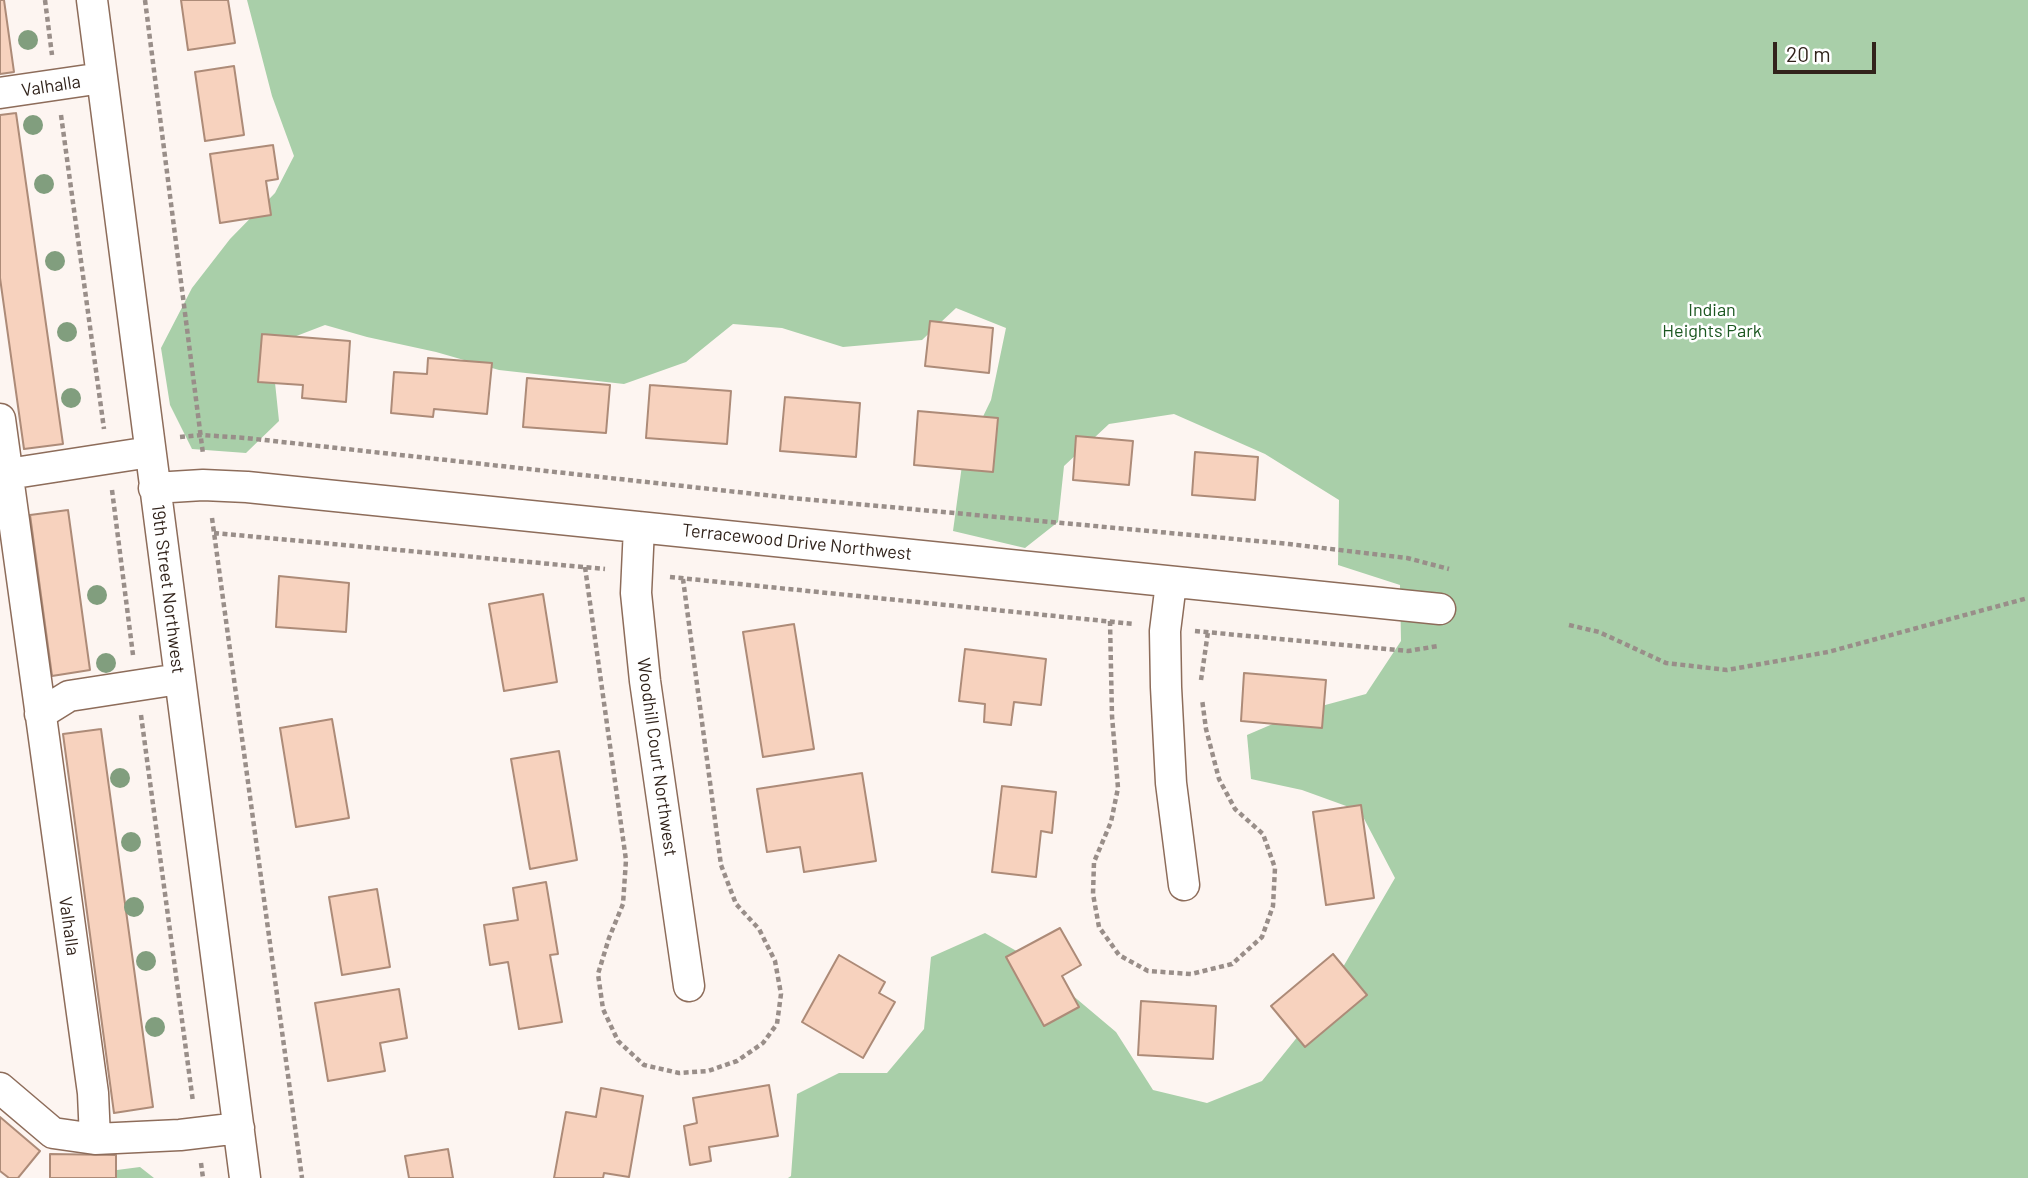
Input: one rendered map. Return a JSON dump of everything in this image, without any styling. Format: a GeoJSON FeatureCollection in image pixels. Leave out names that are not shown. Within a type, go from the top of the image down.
{"type":"FeatureCollection","features":[{"type":"Feature","properties":{"kind":"street","name":"19th Street Northwest"},"geometry":{"type":"LineString","coordinates":[[92,0],[245,1178]]}},
{"type":"Feature","properties":{"kind":"street","name":"Valhalla"},"geometry":{"type":"LineString","coordinates":[[0,93],[102,78]]}},
{"type":"Feature","properties":{"kind":"street","name":"Valhalla"},"geometry":{"type":"LineString","coordinates":[[0,419],[93,1093],[95,1139]]}},
{"type":"Feature","properties":{"kind":"street"},"geometry":{"type":"LineString","coordinates":[[8,474],[106,444],[150,452]]}},
{"type":"Feature","properties":{"kind":"street","name":"Terracewood Drive Northwest"},"geometry":{"type":"LineString","coordinates":[[154,488],[203,485],[247,487],[1440,609]]}},
{"type":"Feature","properties":{"kind":"street","name":"Woodhill Court Northwest"},"geometry":{"type":"LineString","coordinates":[[639,527],[636,593],[645,681],[689,986]]}},
{"type":"Feature","properties":{"kind":"street"},"geometry":{"type":"LineString","coordinates":[[1171,583],[1165,631],[1166,687],[1171,783],[1184,885]]}},
{"type":"Feature","properties":{"kind":"street"},"geometry":{"type":"LineString","coordinates":[[40,715],[69,696],[180,679]]}},
{"type":"Feature","properties":{"kind":"street"},"geometry":{"type":"LineString","coordinates":[[0,1088],[53,1133],[95,1139],[239,1128]]}},
{"type":"Feature","properties":{"kind":"path"},"geometry":{"type":"LineString","coordinates":[[45,0],[203,1178]]}},
{"type":"Feature","properties":{"kind":"path"},"geometry":{"type":"LineString","coordinates":[[145,0],[201,435],[792,498],[1289,544],[1407,558],[1449,569]]}},
{"type":"Feature","properties":{"kind":"path"},"geometry":{"type":"LineString","coordinates":[[302,1178],[214,533],[585,567]]}},
{"type":"Feature","properties":{"kind":"path"},"geometry":{"type":"LineString","coordinates":[[683,579],[1110,621]]}},
{"type":"Feature","properties":{"kind":"path"},"geometry":{"type":"LineString","coordinates":[[1569,625],[1599,632],[1666,663],[1727,670],[1828,652],[2028,598]]}},
{"type":"Feature","properties":{"kind":"path"},"geometry":{"type":"LineString","coordinates":[[1208,632],[1408,651],[1438,646]]}},
{"type":"Feature","properties":{"kind":"green space","name":"Indian Heights Park"},"geometry":{"type":"Polygon","coordinates":[[[247,0],[2028,0],[2028,1178],[788,1178],[791,1176],[797,1094],[839,1073],[887,1073],[924,1029],[931,957],[985,933],[1027,957],[1116,1032],[1153,1090],[1207,1103],[1262,1081],[1315,1015],[1395,878],[1360,811],[1302,790],[1251,779],[1247,735],[1303,711],[1366,694],[1401,641],[1400,585],[1338,565],[1339,500],[1265,454],[1174,414],[1109,424],[1064,466],[1058,522],[1025,548],[953,531],[963,458],[991,400],[1006,328],[956,308],[922,340],[843,347],[782,328],[733,324],[686,362],[624,384],[499,370],[325,325],[286,340],[274,373],[279,421],[246,453],[192,449],[170,405],[161,348],[192,288],[230,239],[275,193],[294,156],[272,96],[247,0]]]}},
{"type":"Feature","properties":{"kind":"green space"},"geometry":{"type":"Polygon","coordinates":[[[140,1167],[154,1178],[65,1178],[94,1173],[140,1167]]]}},
{"type":"Feature","properties":{"kind":"building"},"geometry":{"type":"Polygon","coordinates":[[[0,0],[4,0],[14,72],[0,74],[0,0]]]}},
{"type":"Feature","properties":{"kind":"building"},"geometry":{"type":"Polygon","coordinates":[[[181,0],[228,0],[235,43],[188,50],[181,0]]]}},
{"type":"Feature","properties":{"kind":"building"},"geometry":{"type":"Polygon","coordinates":[[[234,66],[244,135],[205,141],[195,72],[234,66]]]}},
{"type":"Feature","properties":{"kind":"building"},"geometry":{"type":"Polygon","coordinates":[[[16,113],[63,444],[24,449],[0,278],[0,115],[16,113]]]}},
{"type":"Feature","properties":{"kind":"building"},"geometry":{"type":"Polygon","coordinates":[[[273,145],[278,179],[266,181],[271,215],[220,223],[210,154],[273,145]]]}},
{"type":"Feature","properties":{"kind":"building"},"geometry":{"type":"Polygon","coordinates":[[[930,321],[993,328],[989,373],[925,366],[930,321]]]}},
{"type":"Feature","properties":{"kind":"building"},"geometry":{"type":"Polygon","coordinates":[[[262,334],[350,341],[346,402],[302,398],[303,385],[258,382],[262,334]]]}},
{"type":"Feature","properties":{"kind":"building"},"geometry":{"type":"Polygon","coordinates":[[[428,358],[492,363],[487,414],[434,409],[433,417],[391,413],[394,372],[427,374],[428,358]]]}},
{"type":"Feature","properties":{"kind":"building"},"geometry":{"type":"Polygon","coordinates":[[[527,378],[610,385],[606,433],[523,427],[527,378]]]}},
{"type":"Feature","properties":{"kind":"building"},"geometry":{"type":"Polygon","coordinates":[[[650,385],[731,391],[727,444],[646,438],[650,385]]]}},
{"type":"Feature","properties":{"kind":"building"},"geometry":{"type":"Polygon","coordinates":[[[785,397],[860,403],[856,457],[780,451],[785,397]]]}},
{"type":"Feature","properties":{"kind":"building"},"geometry":{"type":"Polygon","coordinates":[[[918,411],[998,418],[993,472],[914,465],[918,411]]]}},
{"type":"Feature","properties":{"kind":"building"},"geometry":{"type":"Polygon","coordinates":[[[1076,436],[1133,441],[1129,485],[1073,480],[1076,436]]]}},
{"type":"Feature","properties":{"kind":"building"},"geometry":{"type":"Polygon","coordinates":[[[1195,452],[1258,457],[1255,500],[1192,495],[1195,452]]]}},
{"type":"Feature","properties":{"kind":"building"},"geometry":{"type":"Polygon","coordinates":[[[68,510],[90,670],[52,676],[30,515],[68,510]]]}},
{"type":"Feature","properties":{"kind":"building"},"geometry":{"type":"Polygon","coordinates":[[[279,576],[349,583],[346,632],[276,627],[279,576]]]}},
{"type":"Feature","properties":{"kind":"building"},"geometry":{"type":"Polygon","coordinates":[[[543,594],[557,682],[504,691],[489,604],[543,594]]]}},
{"type":"Feature","properties":{"kind":"building"},"geometry":{"type":"Polygon","coordinates":[[[794,624],[814,749],[763,757],[743,632],[794,624]]]}},
{"type":"Feature","properties":{"kind":"building"},"geometry":{"type":"Polygon","coordinates":[[[965,649],[1046,659],[1041,705],[1014,702],[1011,725],[984,722],[985,704],[959,701],[965,649]]]}},
{"type":"Feature","properties":{"kind":"building"},"geometry":{"type":"Polygon","coordinates":[[[1244,673],[1326,680],[1322,728],[1241,721],[1244,673]]]}},
{"type":"Feature","properties":{"kind":"building"},"geometry":{"type":"Polygon","coordinates":[[[332,719],[349,818],[296,827],[280,728],[332,719]]]}},
{"type":"Feature","properties":{"kind":"building"},"geometry":{"type":"Polygon","coordinates":[[[101,729],[153,1107],[114,1113],[63,734],[101,729]]]}},
{"type":"Feature","properties":{"kind":"building"},"geometry":{"type":"Polygon","coordinates":[[[559,751],[577,860],[530,869],[511,759],[559,751]]]}},
{"type":"Feature","properties":{"kind":"building"},"geometry":{"type":"Polygon","coordinates":[[[862,773],[876,861],[804,872],[800,847],[767,852],[757,789],[862,773]]]}},
{"type":"Feature","properties":{"kind":"building"},"geometry":{"type":"Polygon","coordinates":[[[1002,786],[1056,792],[1052,833],[1041,831],[1036,877],[992,872],[1002,786]]]}},
{"type":"Feature","properties":{"kind":"building"},"geometry":{"type":"Polygon","coordinates":[[[1361,805],[1374,898],[1326,905],[1313,812],[1361,805]]]}},
{"type":"Feature","properties":{"kind":"building"},"geometry":{"type":"Polygon","coordinates":[[[546,882],[558,954],[550,955],[562,1022],[519,1029],[508,962],[490,965],[484,925],[518,920],[513,888],[546,882]]]}},
{"type":"Feature","properties":{"kind":"building"},"geometry":{"type":"Polygon","coordinates":[[[377,889],[390,967],[342,975],[329,897],[377,889]]]}},
{"type":"Feature","properties":{"kind":"building"},"geometry":{"type":"Polygon","coordinates":[[[1060,928],[1081,965],[1062,976],[1079,1007],[1044,1026],[1006,957],[1060,928]]]}},
{"type":"Feature","properties":{"kind":"building"},"geometry":{"type":"Polygon","coordinates":[[[1333,954],[1367,995],[1305,1047],[1271,1006],[1333,954]]]}},
{"type":"Feature","properties":{"kind":"building"},"geometry":{"type":"Polygon","coordinates":[[[839,955],[885,982],[879,993],[895,1002],[863,1058],[802,1022],[839,955]]]}},
{"type":"Feature","properties":{"kind":"building"},"geometry":{"type":"Polygon","coordinates":[[[399,989],[407,1038],[380,1043],[385,1071],[328,1081],[315,1003],[399,989]]]}},
{"type":"Feature","properties":{"kind":"building"},"geometry":{"type":"Polygon","coordinates":[[[1141,1001],[1216,1006],[1213,1059],[1138,1055],[1141,1001]]]}},
{"type":"Feature","properties":{"kind":"building"},"geometry":{"type":"Polygon","coordinates":[[[769,1085],[778,1136],[709,1147],[711,1161],[690,1165],[684,1126],[697,1123],[693,1098],[769,1085]]]}},
{"type":"Feature","properties":{"kind":"building"},"geometry":{"type":"Polygon","coordinates":[[[601,1088],[643,1096],[629,1177],[604,1173],[603,1178],[554,1178],[566,1112],[596,1117],[601,1088]]]}},
{"type":"Feature","properties":{"kind":"building"},"geometry":{"type":"Polygon","coordinates":[[[0,1117],[40,1151],[18,1178],[9,1178],[0,1171],[0,1117]]]}},
{"type":"Feature","properties":{"kind":"building"},"geometry":{"type":"Polygon","coordinates":[[[448,1149],[453,1178],[409,1178],[405,1156],[448,1149]]]}},
{"type":"Feature","properties":{"kind":"building"},"geometry":{"type":"Polygon","coordinates":[[[50,1154],[116,1155],[116,1178],[50,1178],[50,1154]]]}}]}
